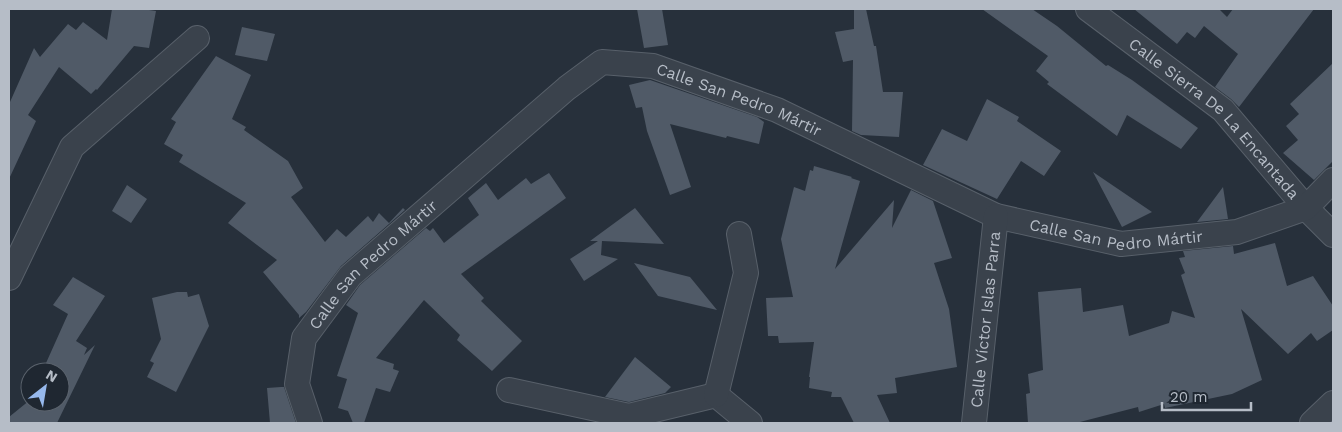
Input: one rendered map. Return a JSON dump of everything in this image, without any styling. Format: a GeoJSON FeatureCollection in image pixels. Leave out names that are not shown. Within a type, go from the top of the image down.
{"type":"FeatureCollection","features":[{"type":"Feature","properties":{"kind":"street","name":"Calle Sierra De La Encantada"},"geometry":{"type":"LineString","coordinates":[[1088,9],[1223,110],[1306,208],[1333,235]]}},
{"type":"Feature","properties":{"kind":"street"},"geometry":{"type":"LineString","coordinates":[[9,278],[72,147],[197,38]]}},
{"type":"Feature","properties":{"kind":"street","name":"Calle San Pedro Mártir"},"geometry":{"type":"LineString","coordinates":[[310,423],[297,384],[304,338],[350,276],[566,88],[602,62],[653,66],[777,110],[996,216],[1121,244],[1237,232],[1306,208],[1333,180]]}},
{"type":"Feature","properties":{"kind":"street","name":"Calle Víctor Islas Parra"},"geometry":{"type":"LineString","coordinates":[[974,423],[996,216]]}},
{"type":"Feature","properties":{"kind":"street"},"geometry":{"type":"LineString","coordinates":[[716,395],[746,273],[739,234]]}},
{"type":"Feature","properties":{"kind":"street"},"geometry":{"type":"LineString","coordinates":[[509,390],[629,416],[716,395]]}},
{"type":"Feature","properties":{"kind":"street"},"geometry":{"type":"LineString","coordinates":[[716,395],[750,423]]}},
{"type":"Feature","properties":{"kind":"street"},"geometry":{"type":"LineString","coordinates":[[1312,423],[1333,403]]}},
{"type":"Feature","properties":{"kind":"building"},"geometry":{"type":"Polygon","coordinates":[[[112,9],[156,11],[149,48],[134,46],[97,90],[91,94],[59,67],[28,115],[36,121],[9,179],[9,101],[34,48],[40,57],[68,24],[76,30],[83,22],[107,40],[112,9]]]}},
{"type":"Feature","properties":{"kind":"building"},"geometry":{"type":"Polygon","coordinates":[[[637,9],[662,9],[668,45],[644,48],[637,9]]]}},
{"type":"Feature","properties":{"kind":"building"},"geometry":{"type":"Polygon","coordinates":[[[854,9],[866,9],[874,46],[876,46],[883,92],[903,92],[899,137],[861,135],[852,131],[853,60],[843,62],[835,32],[854,29],[854,9]]]}},
{"type":"Feature","properties":{"kind":"building"},"geometry":{"type":"Polygon","coordinates":[[[982,9],[1032,9],[1057,26],[1106,66],[1108,65],[1132,80],[1198,128],[1181,149],[1127,115],[1117,136],[1047,84],[1049,82],[1036,71],[1048,56],[982,9]]]}},
{"type":"Feature","properties":{"kind":"building"},"geometry":{"type":"Polygon","coordinates":[[[1134,9],[1219,9],[1227,17],[1233,9],[1314,9],[1239,107],[1215,87],[1238,54],[1204,26],[1195,38],[1187,32],[1177,44],[1134,9]]]}},
{"type":"Feature","properties":{"kind":"building"},"geometry":{"type":"Polygon","coordinates":[[[242,27],[275,34],[267,61],[235,55],[242,27]]]}},
{"type":"Feature","properties":{"kind":"building"},"geometry":{"type":"Polygon","coordinates":[[[216,56],[251,75],[232,119],[246,127],[244,130],[288,161],[303,188],[291,197],[325,242],[337,229],[346,237],[368,216],[373,222],[379,213],[389,223],[403,208],[405,210],[341,266],[306,312],[299,318],[299,315],[263,272],[277,260],[228,223],[246,203],[179,162],[183,155],[164,144],[176,122],[171,119],[216,56]]]}},
{"type":"Feature","properties":{"kind":"building"},"geometry":{"type":"Polygon","coordinates":[[[1333,63],[1333,161],[1314,180],[1283,153],[1298,140],[1286,126],[1299,114],[1290,104],[1333,63]]]}},
{"type":"Feature","properties":{"kind":"building"},"geometry":{"type":"Polygon","coordinates":[[[650,80],[757,117],[764,122],[759,144],[670,124],[691,187],[670,195],[647,131],[642,107],[636,108],[629,85],[650,80]]]}},
{"type":"Feature","properties":{"kind":"building"},"geometry":{"type":"Polygon","coordinates":[[[987,99],[1019,117],[1017,121],[1061,151],[1044,176],[1021,161],[997,199],[923,165],[942,129],[967,141],[987,99]]]}},
{"type":"Feature","properties":{"kind":"building"},"geometry":{"type":"Polygon","coordinates":[[[814,166],[860,181],[835,269],[894,200],[892,228],[911,190],[933,201],[952,258],[934,263],[949,309],[957,367],[895,378],[897,393],[877,395],[890,423],[854,423],[841,397],[831,397],[832,392],[809,388],[814,342],[779,343],[778,336],[768,336],[766,298],[793,297],[781,239],[794,187],[805,191],[810,170],[813,171],[814,166]]]}},
{"type":"Feature","properties":{"kind":"building"},"geometry":{"type":"Polygon","coordinates":[[[1093,172],[1152,212],[1122,227],[1093,172]]]}},
{"type":"Feature","properties":{"kind":"building"},"geometry":{"type":"Polygon","coordinates":[[[549,173],[566,198],[461,274],[484,298],[481,301],[522,341],[492,371],[457,340],[460,335],[424,300],[376,358],[394,364],[393,369],[399,371],[390,392],[376,388],[364,423],[353,423],[348,411],[338,408],[347,379],[337,376],[358,313],[346,305],[360,285],[426,228],[430,231],[433,228],[444,243],[479,215],[468,198],[486,183],[498,200],[526,178],[531,184],[549,173]]]}},
{"type":"Feature","properties":{"kind":"building"},"geometry":{"type":"Polygon","coordinates":[[[127,185],[147,199],[131,223],[112,211],[127,185]]]}},
{"type":"Feature","properties":{"kind":"building"},"geometry":{"type":"Polygon","coordinates":[[[1223,187],[1228,219],[1197,222],[1223,187]]]}},
{"type":"Feature","properties":{"kind":"building"},"geometry":{"type":"Polygon","coordinates":[[[635,208],[664,244],[602,241],[601,255],[618,259],[584,281],[570,259],[598,241],[590,241],[635,208]]]}},
{"type":"Feature","properties":{"kind":"building"},"geometry":{"type":"Polygon","coordinates":[[[1275,243],[1287,286],[1313,276],[1333,306],[1333,330],[1317,341],[1311,333],[1288,354],[1241,309],[1262,380],[1232,394],[1165,408],[1164,404],[1139,412],[1138,407],[1076,423],[1028,423],[1026,394],[1030,393],[1028,374],[1043,370],[1038,292],[1081,288],[1083,312],[1123,305],[1129,336],[1169,323],[1172,311],[1195,318],[1181,275],[1185,273],[1179,258],[1185,257],[1183,251],[1233,246],[1234,254],[1275,243]]]}},
{"type":"Feature","properties":{"kind":"building"},"geometry":{"type":"Polygon","coordinates":[[[634,263],[690,277],[717,310],[658,296],[634,263]]]}},
{"type":"Feature","properties":{"kind":"building"},"geometry":{"type":"Polygon","coordinates":[[[73,277],[105,296],[76,341],[87,348],[84,355],[95,345],[70,396],[70,362],[46,362],[68,314],[53,305],[73,277]]]}},
{"type":"Feature","properties":{"kind":"building"},"geometry":{"type":"Polygon","coordinates":[[[177,292],[187,292],[188,297],[199,294],[209,326],[176,392],[147,377],[154,363],[150,361],[161,339],[152,298],[177,292]]]}},
{"type":"Feature","properties":{"kind":"building"},"geometry":{"type":"Polygon","coordinates":[[[635,357],[671,387],[665,393],[629,402],[605,397],[635,357]]]}},
{"type":"Feature","properties":{"kind":"building"},"geometry":{"type":"Polygon","coordinates":[[[284,387],[296,423],[270,423],[267,388],[284,387]]]}},
{"type":"Feature","properties":{"kind":"building"},"geometry":{"type":"Polygon","coordinates":[[[20,408],[20,412],[62,412],[57,423],[9,423],[9,417],[20,408]]]}}]}
